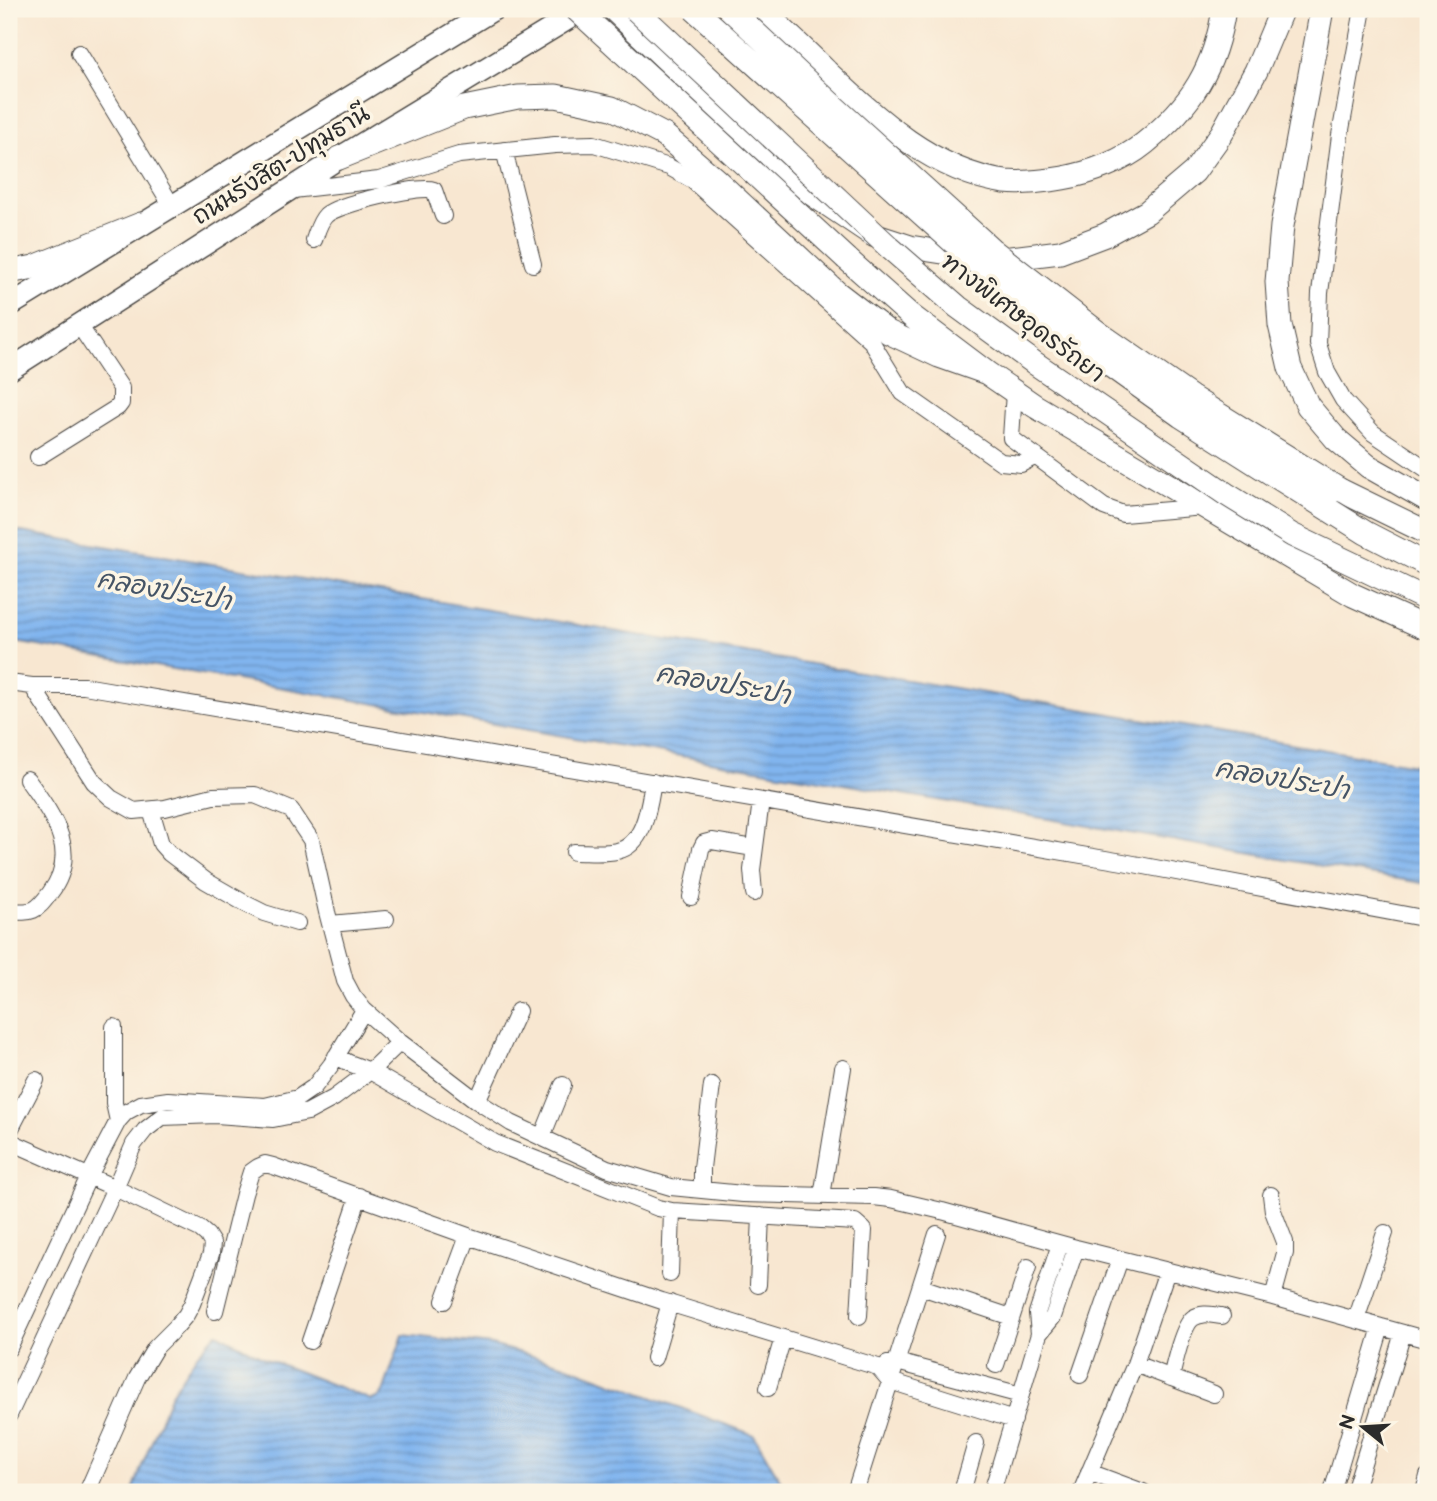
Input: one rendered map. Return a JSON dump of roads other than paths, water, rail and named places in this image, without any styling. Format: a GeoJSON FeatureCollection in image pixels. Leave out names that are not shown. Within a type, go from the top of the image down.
{"type":"FeatureCollection","features":[{"type":"Feature","properties":{"kind":"highway"},"geometry":{"type":"LineString","coordinates":[[576,9],[910,315],[987,373],[1014,392],[1353,595],[1428,629]]}},
{"type":"Feature","properties":{"kind":"highway"},"geometry":{"type":"LineString","coordinates":[[613,9],[812,194],[873,235],[910,247],[994,260],[1060,252],[1105,235],[1147,212],[1194,172],[1223,133],[1256,71],[1282,9]]}},
{"type":"Feature","properties":{"kind":"highway","name":"ทางพิเศษอุดรรัถยา"},"geometry":{"type":"LineString","coordinates":[[635,9],[890,248],[958,307],[1036,364],[1292,536],[1428,600]]}},
{"type":"Feature","properties":{"kind":"highway","name":"ทางพิเศษอุดรรัถยา"},"geometry":{"type":"LineString","coordinates":[[694,9],[990,275],[1090,351],[1181,416],[1291,486],[1366,533],[1428,565]]}},
{"type":"Feature","properties":{"kind":"highway"},"geometry":{"type":"LineString","coordinates":[[730,9],[1002,258],[1100,334],[1191,397],[1340,490],[1428,533]]}},
{"type":"Feature","properties":{"kind":"highway"},"geometry":{"type":"LineString","coordinates":[[761,9],[854,98],[894,132],[940,160],[970,173],[1005,182],[1039,182],[1074,176],[1106,165],[1136,150],[1163,129],[1202,80],[1212,58],[1224,9]]}},
{"type":"Feature","properties":{"kind":"highway"},"geometry":{"type":"LineString","coordinates":[[1322,9],[1282,226],[1277,282],[1280,325],[1290,368],[1308,406],[1336,439],[1368,466],[1428,500]]}},
{"type":"Feature","properties":{"kind":"highway"},"geometry":{"type":"LineString","coordinates":[[339,158],[464,108],[518,97],[556,96],[612,108],[664,135],[836,292],[888,332],[939,356],[987,373]]}},
{"type":"Feature","properties":{"kind":"highway"},"geometry":{"type":"LineString","coordinates":[[9,272],[34,267],[141,224]]}},
{"type":"Feature","properties":{"kind":"main road","name":"ถนนรังสิต-ปทุมธานี"},"geometry":{"type":"LineString","coordinates":[[9,306],[494,9]]}},
{"type":"Feature","properties":{"kind":"main road","name":"ถนนรังสิต-ปทุมธานี"},"geometry":{"type":"LineString","coordinates":[[9,369],[339,158],[584,9]]}},
{"type":"Feature","properties":{"kind":"street"},"geometry":{"type":"LineString","coordinates":[[1363,9],[1340,135],[1320,293],[1318,344],[1327,372],[1343,400],[1373,433],[1428,470]]}},
{"type":"Feature","properties":{"kind":"street"},"geometry":{"type":"LineString","coordinates":[[79,53],[172,206]]}},
{"type":"Feature","properties":{"kind":"street"},"geometry":{"type":"LineString","coordinates":[[288,190],[379,180],[459,155],[555,145],[594,144],[669,167],[692,180],[871,341],[903,393],[1001,462],[1021,464],[1036,456]]}},
{"type":"Feature","properties":{"kind":"street"},"geometry":{"type":"LineString","coordinates":[[504,150],[533,264]]}},
{"type":"Feature","properties":{"kind":"street"},"geometry":{"type":"LineString","coordinates":[[339,158],[342,206]]}},
{"type":"Feature","properties":{"kind":"street"},"geometry":{"type":"LineString","coordinates":[[314,240],[320,223],[327,214],[342,206],[373,198],[434,190],[443,216]]}},
{"type":"Feature","properties":{"kind":"street"},"geometry":{"type":"LineString","coordinates":[[38,457],[121,403],[121,388],[79,324]]}},
{"type":"Feature","properties":{"kind":"street"},"geometry":{"type":"LineString","coordinates":[[1014,392],[1011,438],[1104,507],[1124,514],[1204,507]]}},
{"type":"Feature","properties":{"kind":"street"},"geometry":{"type":"LineString","coordinates":[[9,682],[32,686],[84,686],[1123,862],[1428,919]]}},
{"type":"Feature","properties":{"kind":"street"},"geometry":{"type":"LineString","coordinates":[[32,686],[94,782],[111,798],[134,811],[165,808],[213,796],[255,795],[291,810],[312,840],[345,981],[364,1010],[400,1042],[477,1101],[511,1123],[607,1168],[671,1187],[743,1194],[891,1199],[1273,1297],[1428,1340]]}},
{"type":"Feature","properties":{"kind":"street"},"geometry":{"type":"LineString","coordinates":[[9,911],[26,912],[37,909],[61,873],[61,836],[56,822],[27,779]]}},
{"type":"Feature","properties":{"kind":"street"},"geometry":{"type":"LineString","coordinates":[[573,852],[620,850],[633,843],[648,811],[653,782]]}},
{"type":"Feature","properties":{"kind":"street"},"geometry":{"type":"LineString","coordinates":[[754,893],[752,870],[761,802]]}},
{"type":"Feature","properties":{"kind":"street"},"geometry":{"type":"LineString","coordinates":[[151,810],[161,844],[206,881],[264,913],[297,922]]}},
{"type":"Feature","properties":{"kind":"street"},"geometry":{"type":"LineString","coordinates":[[691,897],[704,843],[712,841],[754,848]]}},
{"type":"Feature","properties":{"kind":"street"},"geometry":{"type":"LineString","coordinates":[[330,924],[386,919]]}},
{"type":"Feature","properties":{"kind":"street"},"geometry":{"type":"LineString","coordinates":[[9,1348],[89,1176],[118,1121],[126,1112],[141,1104],[168,1100],[265,1106],[298,1098],[314,1087],[364,1010]]}},
{"type":"Feature","properties":{"kind":"street"},"geometry":{"type":"LineString","coordinates":[[477,1101],[518,1011]]}},
{"type":"Feature","properties":{"kind":"street"},"geometry":{"type":"LineString","coordinates":[[114,1027],[114,1103],[118,1121]]}},
{"type":"Feature","properties":{"kind":"street"},"geometry":{"type":"LineString","coordinates":[[9,1415],[134,1144],[145,1130],[162,1117],[216,1115],[273,1119],[308,1112],[334,1098],[370,1071],[400,1042]]}},
{"type":"Feature","properties":{"kind":"street"},"geometry":{"type":"LineString","coordinates":[[336,1056],[370,1071],[495,1143],[646,1203],[673,1211],[855,1222],[864,1230],[859,1316]]}},
{"type":"Feature","properties":{"kind":"street"},"geometry":{"type":"LineString","coordinates":[[822,1196],[843,1068]]}},
{"type":"Feature","properties":{"kind":"street"},"geometry":{"type":"LineString","coordinates":[[9,1132],[36,1080]]}},
{"type":"Feature","properties":{"kind":"street"},"geometry":{"type":"LineString","coordinates":[[542,1137],[563,1085]]}},
{"type":"Feature","properties":{"kind":"street"},"geometry":{"type":"LineString","coordinates":[[702,1190],[712,1085]]}},
{"type":"Feature","properties":{"kind":"street"},"geometry":{"type":"LineString","coordinates":[[9,1141],[200,1229],[212,1243],[211,1254],[192,1304],[176,1327],[155,1348],[137,1378],[87,1492]]}},
{"type":"Feature","properties":{"kind":"street"},"geometry":{"type":"LineString","coordinates":[[215,1311],[251,1172],[265,1164],[468,1236],[783,1338],[878,1367],[897,1362],[1021,1395]]}},
{"type":"Feature","properties":{"kind":"street"},"geometry":{"type":"LineString","coordinates":[[1271,1195],[1273,1211],[1285,1242],[1285,1253],[1273,1297]]}},
{"type":"Feature","properties":{"kind":"street"},"geometry":{"type":"LineString","coordinates":[[310,1341],[359,1196]]}},
{"type":"Feature","properties":{"kind":"street"},"geometry":{"type":"LineString","coordinates":[[670,1274],[673,1211]]}},
{"type":"Feature","properties":{"kind":"street"},"geometry":{"type":"LineString","coordinates":[[758,1285],[761,1216]]}},
{"type":"Feature","properties":{"kind":"street"},"geometry":{"type":"LineString","coordinates":[[1356,1320],[1385,1233]]}},
{"type":"Feature","properties":{"kind":"street"},"geometry":{"type":"LineString","coordinates":[[855,1492],[937,1234]]}},
{"type":"Feature","properties":{"kind":"street"},"geometry":{"type":"LineString","coordinates":[[444,1301],[468,1236]]}},
{"type":"Feature","properties":{"kind":"street"},"geometry":{"type":"LineString","coordinates":[[992,1492],[1039,1334],[1037,1313],[1060,1244]]}},
{"type":"Feature","properties":{"kind":"street"},"geometry":{"type":"LineString","coordinates":[[1039,1334],[1053,1317],[1076,1248]]}},
{"type":"Feature","properties":{"kind":"street"},"geometry":{"type":"LineString","coordinates":[[1080,1375],[1120,1259]]}},
{"type":"Feature","properties":{"kind":"street"},"geometry":{"type":"LineString","coordinates":[[996,1366],[1028,1267]]}},
{"type":"Feature","properties":{"kind":"street"},"geometry":{"type":"LineString","coordinates":[[1082,1492],[1135,1364],[1167,1271]]}},
{"type":"Feature","properties":{"kind":"street"},"geometry":{"type":"LineString","coordinates":[[921,1287],[1012,1317]]}},
{"type":"Feature","properties":{"kind":"street"},"geometry":{"type":"LineString","coordinates":[[654,1358],[670,1303]]}},
{"type":"Feature","properties":{"kind":"street"},"geometry":{"type":"LineString","coordinates":[[1171,1378],[1188,1325],[1194,1318],[1205,1314],[1222,1316]]}},
{"type":"Feature","properties":{"kind":"street"},"geometry":{"type":"LineString","coordinates":[[1332,1492],[1381,1327]]}},
{"type":"Feature","properties":{"kind":"street"},"geometry":{"type":"LineString","coordinates":[[1354,1492],[1403,1333]]}},
{"type":"Feature","properties":{"kind":"street"},"geometry":{"type":"LineString","coordinates":[[768,1388],[783,1338]]}},
{"type":"Feature","properties":{"kind":"street"},"geometry":{"type":"LineString","coordinates":[[1135,1364],[1214,1394]]}},
{"type":"Feature","properties":{"kind":"street"},"geometry":{"type":"LineString","coordinates":[[878,1367],[890,1381],[1014,1420]]}},
{"type":"Feature","properties":{"kind":"street"},"geometry":{"type":"LineString","coordinates":[[1362,1389],[1384,1396]]}},
{"type":"Feature","properties":{"kind":"street"},"geometry":{"type":"LineString","coordinates":[[962,1492],[976,1443]]}},
{"type":"Feature","properties":{"kind":"street"},"geometry":{"type":"LineString","coordinates":[[1089,1472],[1143,1492]]}},
{"type":"Feature","properties":{"kind":"street"},"geometry":{"type":"LineString","coordinates":[[1424,1492],[1428,1476]]}},
{"type":"Feature","properties":{"kind":"water","name":"คลองประปา"},"geometry":{"type":"Polygon","coordinates":[[[9,530],[1428,767],[1428,884],[9,641],[9,530]]]}},
{"type":"Feature","properties":{"kind":"water"},"geometry":{"type":"Polygon","coordinates":[[[217,1333],[264,1358],[371,1400],[378,1398],[383,1392],[403,1335],[491,1345],[562,1364],[754,1435],[787,1492],[133,1492],[171,1394],[198,1353],[217,1333]]]}}]}
